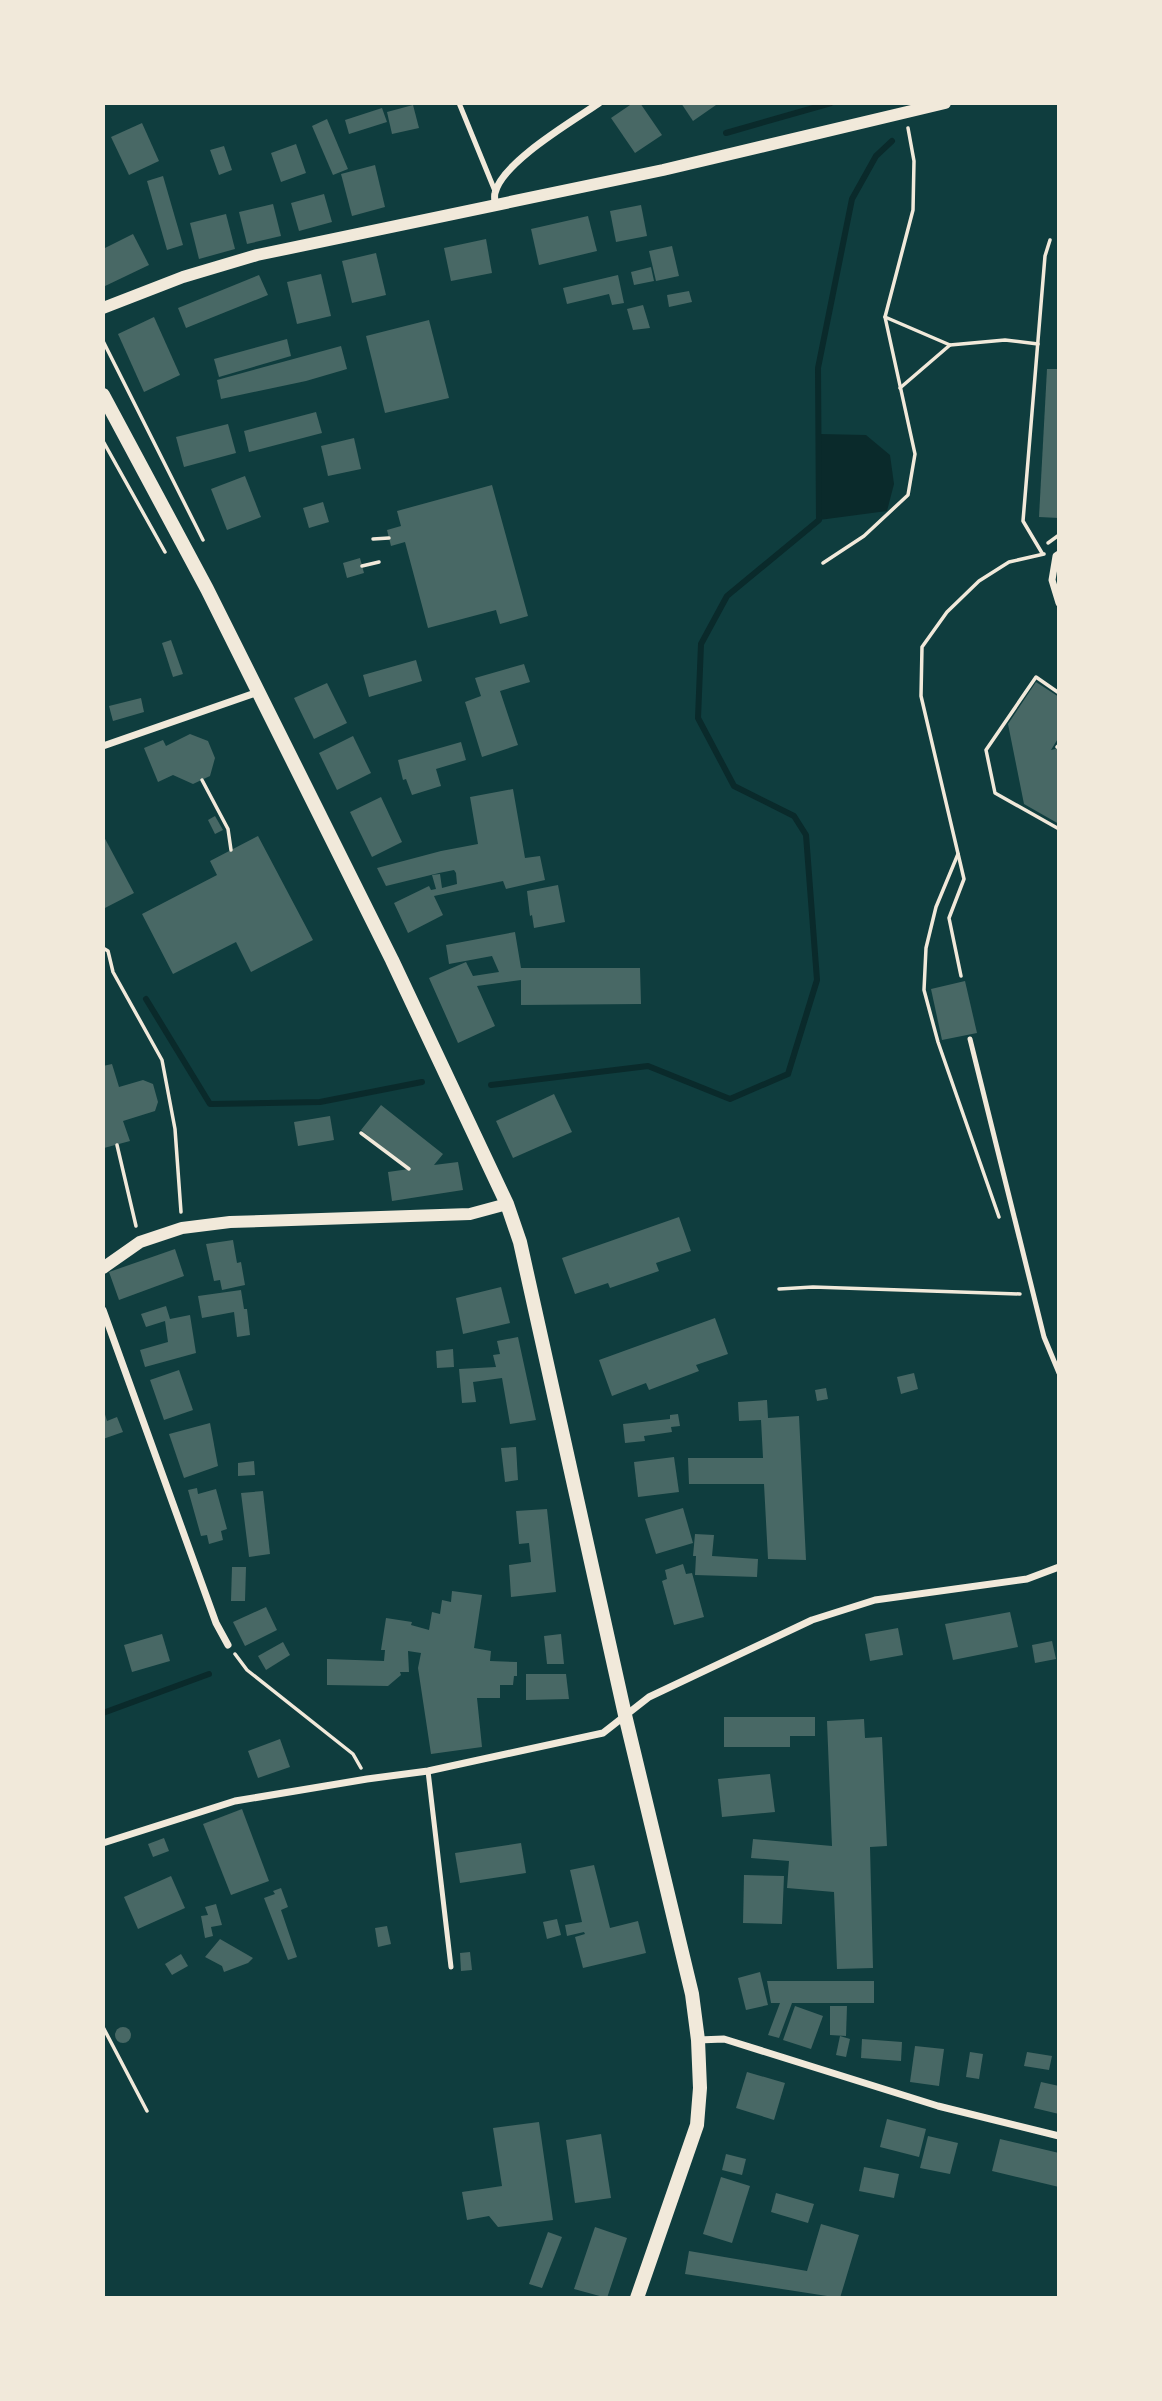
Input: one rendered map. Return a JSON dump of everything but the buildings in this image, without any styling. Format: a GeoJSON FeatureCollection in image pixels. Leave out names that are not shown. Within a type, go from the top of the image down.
{"type":"FeatureCollection","features":[{"type":"Feature","properties":{"kind":"main road"},"geometry":{"type":"LineString","coordinates":[[103,395],[201,578],[431,1039],[508,1204],[520,1241],[625,1716],[692,1994],[698,2040],[700,2088],[697,2125],[637,2298]]}},
{"type":"Feature","properties":{"kind":"street"},"geometry":{"type":"LineString","coordinates":[[495,197],[510,170],[536,145],[599,103]]}},
{"type":"Feature","properties":{"kind":"street"},"geometry":{"type":"LineString","coordinates":[[103,309],[183,277],[257,255],[495,197],[663,170],[945,103]]}},
{"type":"Feature","properties":{"kind":"street"},"geometry":{"type":"LineString","coordinates":[[1057,555],[1052,580],[1059,603]]}},
{"type":"Feature","properties":{"kind":"street"},"geometry":{"type":"LineString","coordinates":[[103,746],[258,692]]}},
{"type":"Feature","properties":{"kind":"street"},"geometry":{"type":"LineString","coordinates":[[103,1268],[140,1242],[181,1228],[230,1222],[470,1214],[508,1204]]}},
{"type":"Feature","properties":{"kind":"street"},"geometry":{"type":"LineString","coordinates":[[103,1310],[216,1623],[228,1645]]}},
{"type":"Feature","properties":{"kind":"street"},"geometry":{"type":"LineString","coordinates":[[103,1843],[234,1801],[428,1771],[603,1733],[649,1697],[812,1620],[875,1600],[1027,1579],[1059,1567]]}},
{"type":"Feature","properties":{"kind":"street"},"geometry":{"type":"LineString","coordinates":[[698,2040],[724,2039],[938,2106],[1059,2136]]}},
{"type":"Feature","properties":{"kind":"lane"},"geometry":{"type":"LineString","coordinates":[[459,103],[495,197]]}},
{"type":"Feature","properties":{"kind":"lane"},"geometry":{"type":"LineString","coordinates":[[970,1039],[1044,1337],[1059,1373]]}},
{"type":"Feature","properties":{"kind":"lane"},"geometry":{"type":"LineString","coordinates":[[428,1771],[451,1967]]}},
{"type":"Feature","properties":{"kind":"path"},"geometry":{"type":"LineString","coordinates":[[823,563],[864,536],[908,495],[915,454],[885,317],[913,210],[914,161],[905,113]]}},
{"type":"Feature","properties":{"kind":"path"},"geometry":{"type":"LineString","coordinates":[[1042,553],[1023,521],[1045,256],[1050,240]]}},
{"type":"Feature","properties":{"kind":"path"},"geometry":{"type":"LineString","coordinates":[[885,317],[950,345],[1005,340],[1038,344]]}},
{"type":"Feature","properties":{"kind":"path"},"geometry":{"type":"LineString","coordinates":[[103,341],[206,547]]}},
{"type":"Feature","properties":{"kind":"path"},"geometry":{"type":"LineString","coordinates":[[900,388],[950,345]]}},
{"type":"Feature","properties":{"kind":"path"},"geometry":{"type":"LineString","coordinates":[[373,539],[389,538]]}},
{"type":"Feature","properties":{"kind":"path"},"geometry":{"type":"LineString","coordinates":[[961,976],[949,918],[964,879],[921,696],[922,647],[947,612],[979,581],[1009,562],[1042,553],[1057,555]]}},
{"type":"Feature","properties":{"kind":"path"},"geometry":{"type":"LineString","coordinates":[[362,566],[379,562]]}},
{"type":"Feature","properties":{"kind":"path"},"geometry":{"type":"LineString","coordinates":[[1059,693],[1036,677],[986,750],[995,793],[1059,829]]}},
{"type":"Feature","properties":{"kind":"path"},"geometry":{"type":"LineString","coordinates":[[202,780],[228,829],[231,850]]}},
{"type":"Feature","properties":{"kind":"path"},"geometry":{"type":"LineString","coordinates":[[958,855],[936,907],[926,948],[924,990],[938,1042],[999,1219]]}},
{"type":"Feature","properties":{"kind":"path"},"geometry":{"type":"LineString","coordinates":[[103,948],[108,951],[113,972],[162,1060],[175,1129],[181,1228]]}},
{"type":"Feature","properties":{"kind":"path"},"geometry":{"type":"LineString","coordinates":[[361,1133],[409,1169]]}},
{"type":"Feature","properties":{"kind":"path"},"geometry":{"type":"LineString","coordinates":[[117,1145],[140,1242]]}},
{"type":"Feature","properties":{"kind":"path"},"geometry":{"type":"LineString","coordinates":[[779,1289],[813,1287],[1025,1294]]}},
{"type":"Feature","properties":{"kind":"path"},"geometry":{"type":"LineString","coordinates":[[228,1645],[247,1670],[353,1754],[367,1779]]}},
{"type":"Feature","properties":{"kind":"path"},"geometry":{"type":"LineString","coordinates":[[103,2027],[147,2111]]}},
{"type":"Feature","properties":{"kind":"water"},"geometry":{"type":"Polygon","coordinates":[[[819,434],[866,435],[890,455],[894,484],[887,511],[819,520],[819,434]]]}},
{"type":"Feature","properties":{"kind":"waterway"},"geometry":{"type":"LineString","coordinates":[[726,133],[831,103]]}},
{"type":"Feature","properties":{"kind":"waterway"},"geometry":{"type":"LineString","coordinates":[[491,1085],[648,1066],[730,1099],[788,1074],[817,980],[806,835],[794,816],[734,786],[698,718],[701,644],[727,596],[819,520],[818,368],[852,199],[876,156],[892,141]]}},
{"type":"Feature","properties":{"kind":"waterway"},"geometry":{"type":"LineString","coordinates":[[146,999],[210,1104],[320,1102],[422,1082]]}},
{"type":"Feature","properties":{"kind":"waterway"},"geometry":{"type":"LineString","coordinates":[[103,1713],[209,1674]]}}]}
